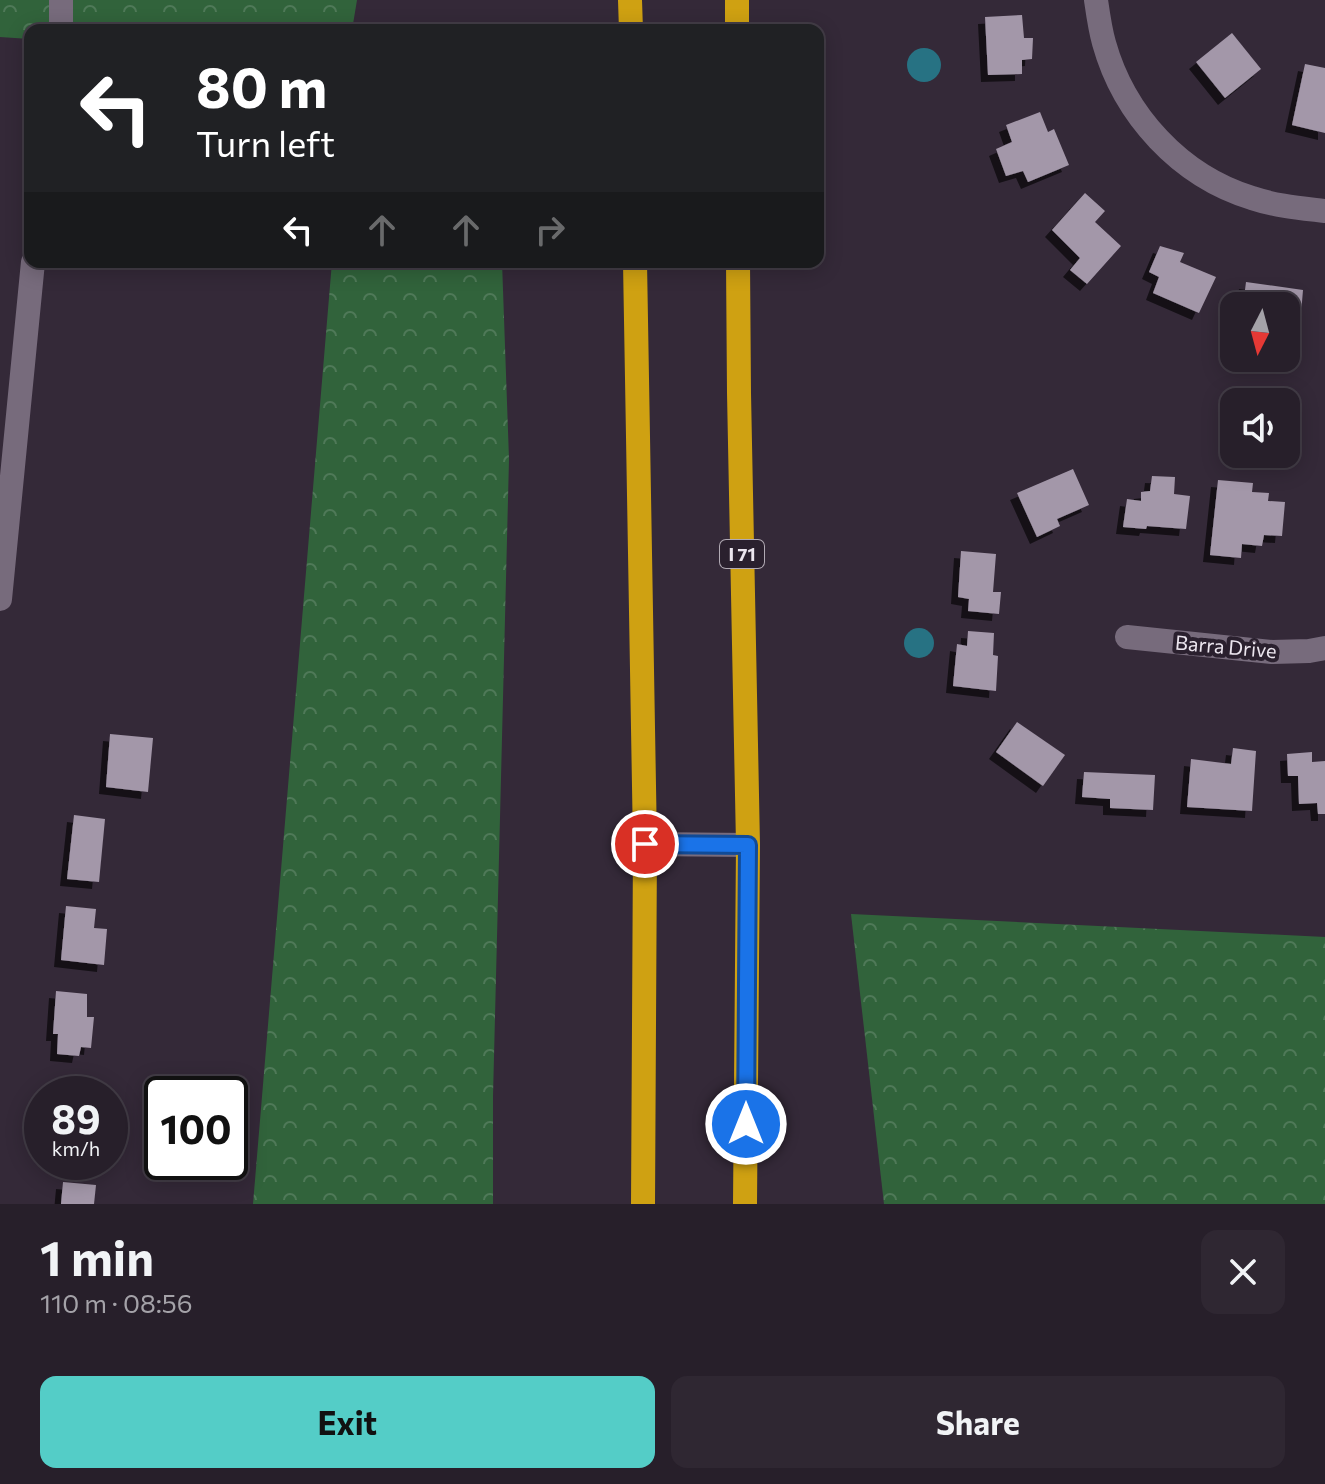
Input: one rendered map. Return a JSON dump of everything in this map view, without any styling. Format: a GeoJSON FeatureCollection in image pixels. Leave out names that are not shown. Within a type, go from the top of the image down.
{"type":"FeatureCollection","features":[{"type":"Feature","properties":{"kind":"highway"},"geometry":{"type":"LineString","coordinates":[[630,0],[631,24]]}},
{"type":"Feature","properties":{"kind":"highway"},"geometry":{"type":"LineString","coordinates":[[737,0],[737,24]]}},
{"type":"Feature","properties":{"kind":"highway"},"geometry":{"type":"LineString","coordinates":[[635,268],[645,844],[643,1204]]}},
{"type":"Feature","properties":{"kind":"highway","name":"I 71"},"geometry":{"type":"LineString","coordinates":[[738,268],[748,845],[745,1204]]}},
{"type":"Feature","properties":{"kind":"street"},"geometry":{"type":"LineString","coordinates":[[61,0],[61,24]]}},
{"type":"Feature","properties":{"kind":"street"},"geometry":{"type":"LineString","coordinates":[[1096,0],[1103,41],[1119,83],[1140,119],[1168,149],[1223,187],[1283,206],[1325,211]]}},
{"type":"Feature","properties":{"kind":"street"},"geometry":{"type":"LineString","coordinates":[[0,599],[32,268]]}},
{"type":"Feature","properties":{"kind":"street","name":"Barra Drive"},"geometry":{"type":"LineString","coordinates":[[1127,637],[1272,652],[1325,648]]}},
{"type":"Feature","properties":{"kind":"street"},"geometry":{"type":"LineString","coordinates":[[645,844],[748,845]]}},
{"type":"Feature","properties":{"kind":"green space"},"geometry":{"type":"Polygon","coordinates":[[[0,0],[357,0],[353,24],[24,24],[24,39],[0,37],[0,0]]]}},
{"type":"Feature","properties":{"kind":"green space"},"geometry":{"type":"Polygon","coordinates":[[[331,268],[502,268],[509,459],[493,1204],[253,1204],[331,268]]]}},
{"type":"Feature","properties":{"kind":"green space"},"geometry":{"type":"Polygon","coordinates":[[[851,914],[1325,937],[1325,1204],[884,1204],[851,914]]]}},
{"type":"Feature","properties":{"kind":"water"},"geometry":{"type":"Polygon","coordinates":[[[924,48],[936,53],[941,65],[936,77],[924,82],[912,77],[907,65],[912,53],[924,48]]]}},
{"type":"Feature","properties":{"kind":"water"},"geometry":{"type":"Polygon","coordinates":[[[919,628],[930,632],[934,643],[930,654],[919,658],[908,654],[904,643],[908,632],[919,628]]]}},
{"type":"Feature","properties":{"kind":"building"},"geometry":{"type":"Polygon","coordinates":[[[1022,15],[1024,38],[1033,38],[1032,59],[1022,60],[1022,74],[988,75],[985,17],[1022,15]]]}},
{"type":"Feature","properties":{"kind":"building"},"geometry":{"type":"Polygon","coordinates":[[[1232,33],[1261,69],[1225,98],[1196,62],[1232,33]]]}},
{"type":"Feature","properties":{"kind":"building"},"geometry":{"type":"Polygon","coordinates":[[[1305,64],[1325,68],[1325,133],[1292,125],[1305,64]]]}},
{"type":"Feature","properties":{"kind":"building"},"geometry":{"type":"Polygon","coordinates":[[[1040,112],[1048,132],[1054,129],[1069,165],[1028,182],[1023,171],[1006,176],[996,149],[1012,142],[1006,125],[1040,112]]]}},
{"type":"Feature","properties":{"kind":"building"},"geometry":{"type":"Polygon","coordinates":[[[1085,193],[1105,211],[1095,222],[1121,246],[1087,284],[1070,270],[1080,258],[1052,230],[1085,193]]]}},
{"type":"Feature","properties":{"kind":"building"},"geometry":{"type":"Polygon","coordinates":[[[1160,246],[1184,253],[1180,262],[1216,277],[1199,313],[1153,293],[1159,277],[1149,272],[1160,246]]]}},
{"type":"Feature","properties":{"kind":"building"},"geometry":{"type":"Polygon","coordinates":[[[1246,282],[1303,290],[1300,326],[1300,292],[1245,292],[1246,282]]]}},
{"type":"Feature","properties":{"kind":"building"},"geometry":{"type":"Polygon","coordinates":[[[1073,469],[1089,505],[1057,519],[1060,526],[1037,537],[1017,493],[1073,469]]]}},
{"type":"Feature","properties":{"kind":"building"},"geometry":{"type":"Polygon","coordinates":[[[1152,476],[1175,477],[1174,494],[1190,496],[1186,529],[1123,527],[1127,499],[1141,501],[1141,492],[1150,491],[1152,476]]]}},
{"type":"Feature","properties":{"kind":"building"},"geometry":{"type":"Polygon","coordinates":[[[1218,480],[1253,483],[1252,492],[1269,493],[1268,501],[1285,502],[1282,536],[1264,535],[1262,546],[1242,544],[1241,558],[1210,555],[1218,480]]]}},
{"type":"Feature","properties":{"kind":"building"},"geometry":{"type":"Polygon","coordinates":[[[961,551],[996,554],[993,592],[1001,592],[999,614],[968,611],[969,599],[958,597],[961,551]]]}},
{"type":"Feature","properties":{"kind":"building"},"geometry":{"type":"Polygon","coordinates":[[[968,631],[994,633],[993,655],[998,656],[996,691],[953,686],[957,644],[967,646],[968,631]]]}},
{"type":"Feature","properties":{"kind":"building"},"geometry":{"type":"Polygon","coordinates":[[[1017,722],[1065,755],[1043,786],[996,752],[1017,722]]]}},
{"type":"Feature","properties":{"kind":"building"},"geometry":{"type":"Polygon","coordinates":[[[110,734],[153,738],[148,792],[106,787],[110,734]]]}},
{"type":"Feature","properties":{"kind":"building"},"geometry":{"type":"Polygon","coordinates":[[[1233,748],[1256,751],[1252,811],[1187,807],[1191,759],[1231,764],[1233,748]]]}},
{"type":"Feature","properties":{"kind":"building"},"geometry":{"type":"Polygon","coordinates":[[[1312,752],[1312,762],[1325,761],[1325,814],[1318,814],[1317,803],[1299,804],[1298,776],[1288,776],[1287,754],[1312,752]]]}},
{"type":"Feature","properties":{"kind":"building"},"geometry":{"type":"Polygon","coordinates":[[[1084,772],[1155,775],[1153,810],[1110,808],[1110,799],[1082,797],[1084,772]]]}},
{"type":"Feature","properties":{"kind":"building"},"geometry":{"type":"Polygon","coordinates":[[[74,815],[105,819],[99,882],[67,879],[74,815]]]}},
{"type":"Feature","properties":{"kind":"building"},"geometry":{"type":"Polygon","coordinates":[[[66,906],[96,909],[94,928],[107,929],[104,965],[61,960],[66,906]]]}},
{"type":"Feature","properties":{"kind":"building"},"geometry":{"type":"Polygon","coordinates":[[[56,991],[87,994],[87,1017],[94,1017],[91,1048],[81,1047],[79,1056],[57,1054],[58,1034],[53,1034],[56,991]]]}},
{"type":"Feature","properties":{"kind":"building"},"geometry":{"type":"Polygon","coordinates":[[[63,1182],[96,1185],[94,1204],[61,1204],[63,1182]]]}},
{"type":"Feature","properties":{"kind":"route"},"geometry":{"type":"LineString","coordinates":[[645,844],[748,845],[746,1124]]}}]}
